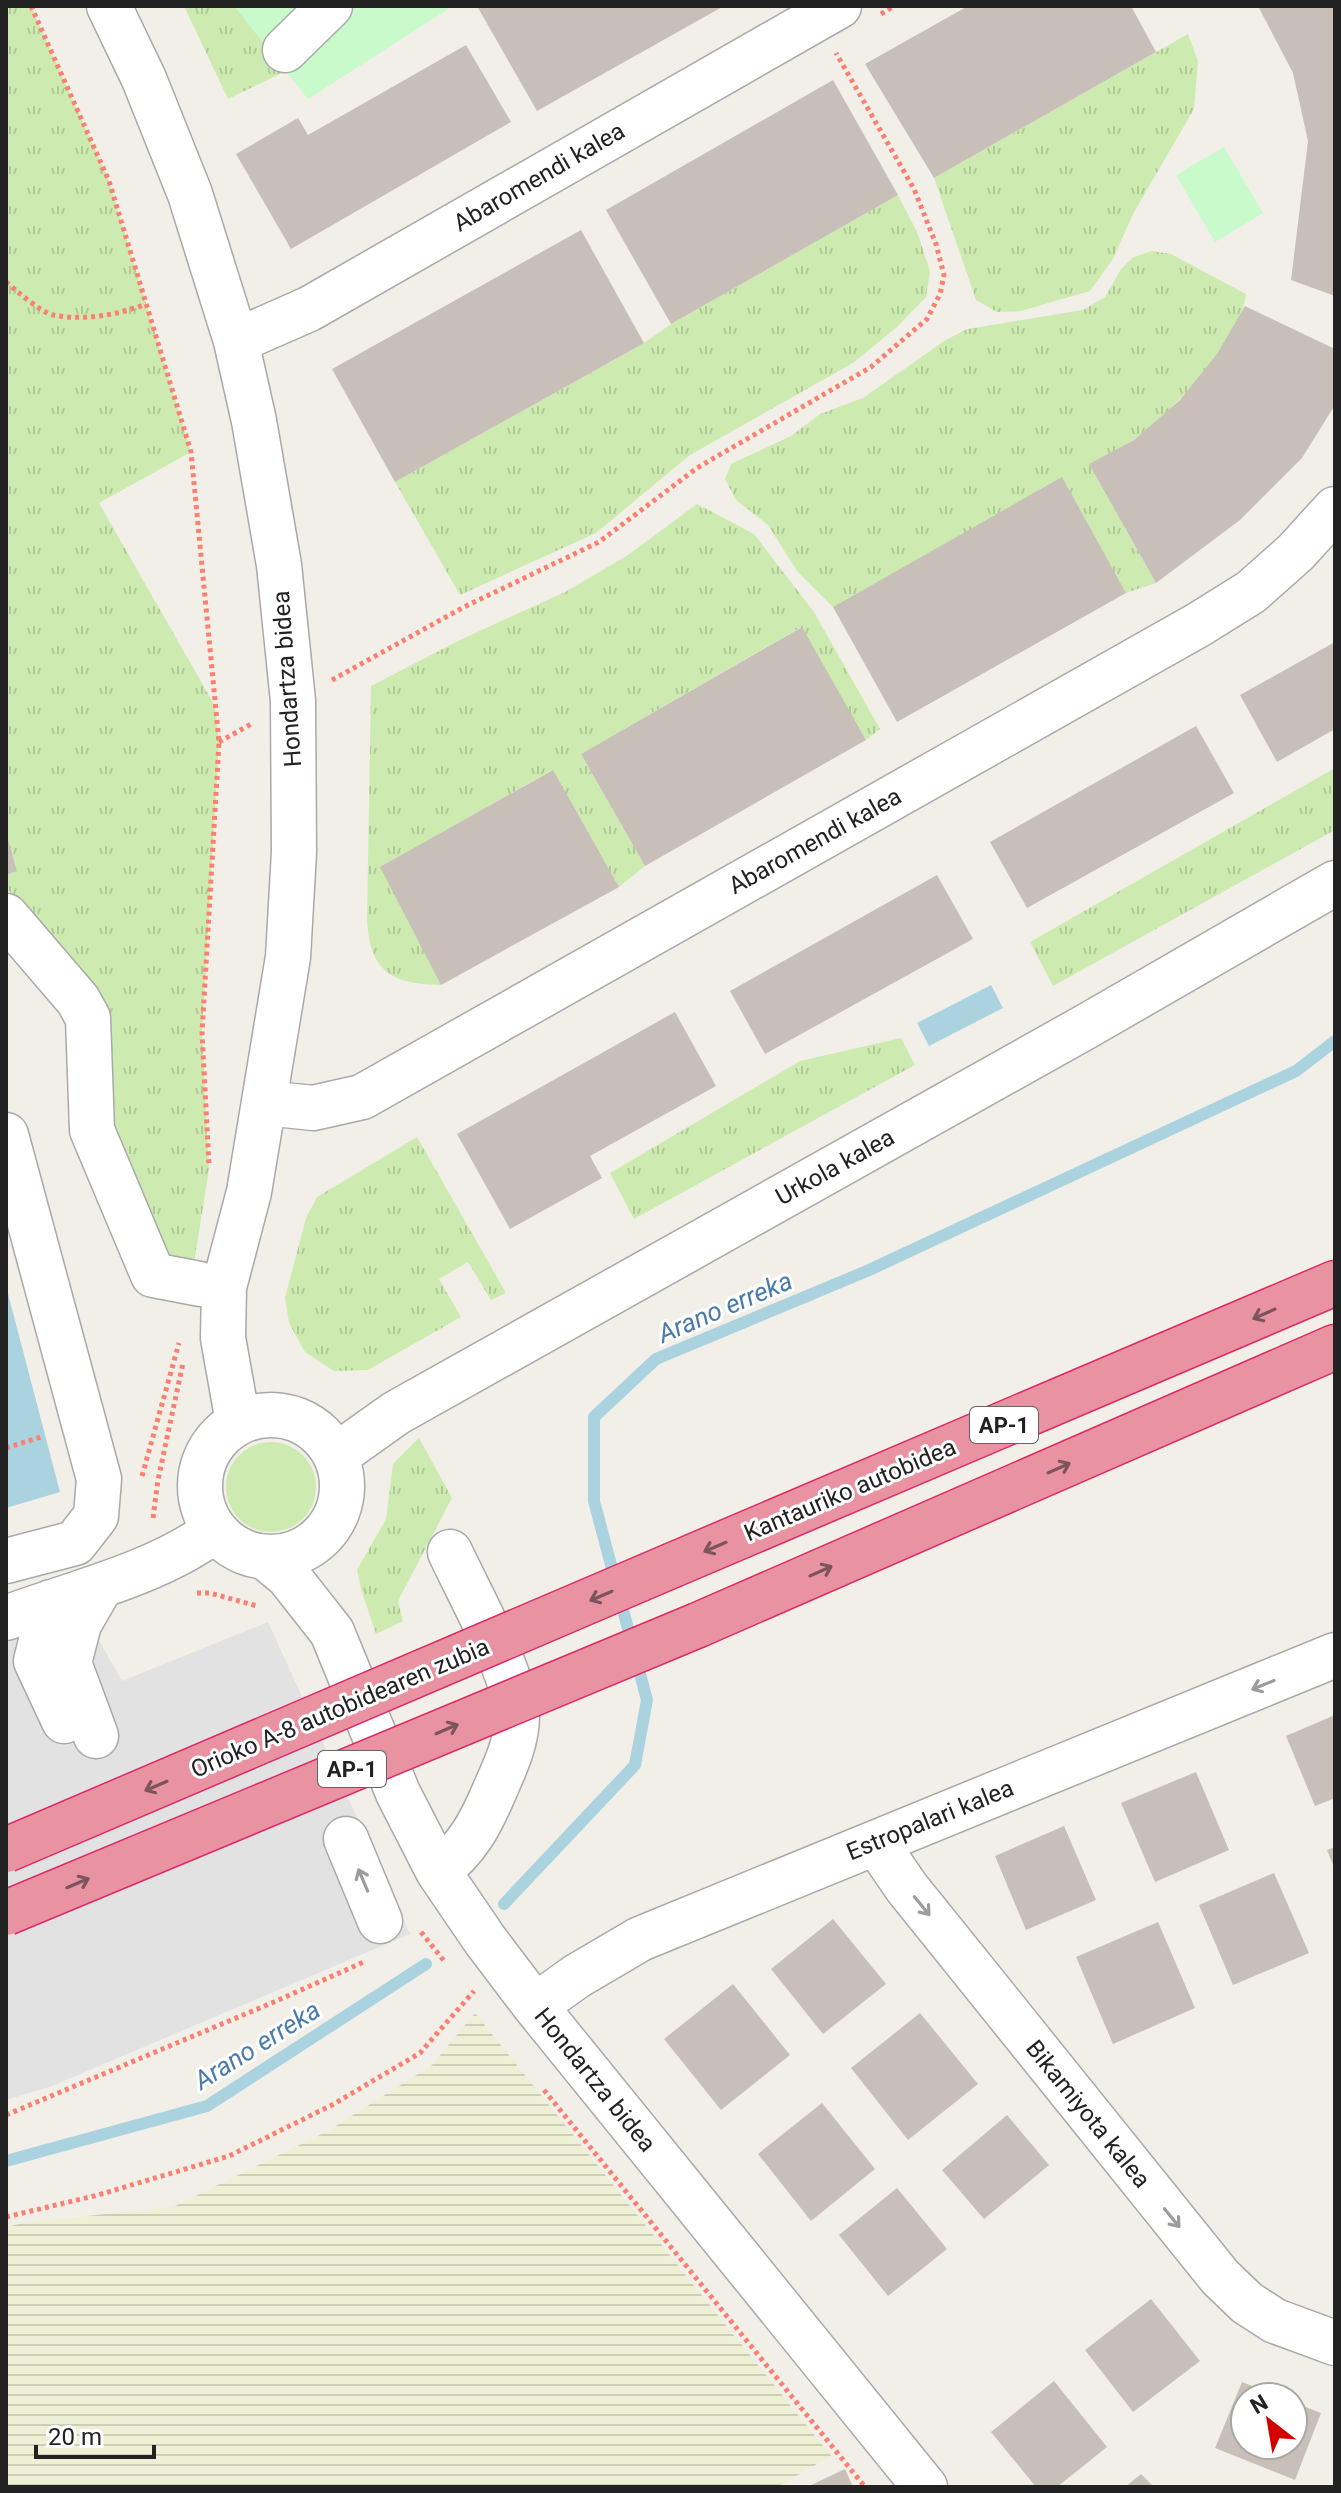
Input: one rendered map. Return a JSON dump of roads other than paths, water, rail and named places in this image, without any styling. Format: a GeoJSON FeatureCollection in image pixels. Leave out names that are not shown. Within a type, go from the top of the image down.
{"type":"FeatureCollection","features":[{"type":"Feature","properties":{"kind":"highway","name":"Kantauriko autobidea"},"geometry":{"type":"LineString","coordinates":[[673,1565],[1335,1283]]}},
{"type":"Feature","properties":{"kind":"highway","name":"AP-1"},"geometry":{"type":"LineString","coordinates":[[6,1913],[698,1625],[1335,1347]]}},
{"type":"Feature","properties":{"kind":"highway","name":"Orioko A-8 autobidearen zubia"},"geometry":{"type":"LineString","coordinates":[[6,1850],[673,1565]]}},
{"type":"Feature","properties":{"kind":"street","name":"Hondartza bidea"},"geometry":{"type":"LineString","coordinates":[[109,6],[144,79],[190,194],[236,341],[254,421],[279,565],[293,701],[294,852],[288,957],[249,1192],[224,1287],[223,1338],[230,1373],[253,1418]]}},
{"type":"Feature","properties":{"kind":"street"},"geometry":{"type":"LineString","coordinates":[[285,50],[330,6]]}},
{"type":"Feature","properties":{"kind":"street","name":"Abaromendi kalea"},"geometry":{"type":"LineString","coordinates":[[236,341],[309,309],[836,18]]}},
{"type":"Feature","properties":{"kind":"street","name":"Abaromendi kalea"},"geometry":{"type":"LineString","coordinates":[[265,1103],[313,1108],[362,1097],[1198,625],[1251,592],[1296,552],[1335,509]]}},
{"type":"Feature","properties":{"kind":"street","name":"Urkola kalea"},"geometry":{"type":"LineString","coordinates":[[337,1455],[396,1413],[1087,1026],[1335,883]]}},
{"type":"Feature","properties":{"kind":"street"},"geometry":{"type":"LineString","coordinates":[[6,916],[78,1000],[88,1018],[92,1130],[153,1275],[200,1284]]}},
{"type":"Feature","properties":{"kind":"street"},"geometry":{"type":"LineString","coordinates":[[6,1135],[99,1479],[96,1516],[75,1543],[6,1561]]}},
{"type":"Feature","properties":{"kind":"street"},"geometry":{"type":"LineString","coordinates":[[253,1418],[295,1418],[320,1432],[337,1455],[343,1481],[340,1509],[326,1532],[299,1553],[266,1558],[246,1554],[214,1531],[204,1512],[199,1491],[200,1470],[208,1451],[221,1434],[253,1418]]}},
{"type":"Feature","properties":{"kind":"street"},"geometry":{"type":"LineString","coordinates":[[65,1613],[69,1663],[85,1740],[36,1661],[65,1613],[101,1586],[194,1545],[214,1531]]}},
{"type":"Feature","properties":{"kind":"street","name":"Hondartza bidea"},"geometry":{"type":"LineString","coordinates":[[326,1532],[332,1632]]}},
{"type":"Feature","properties":{"kind":"street"},"geometry":{"type":"LineString","coordinates":[[438,1871],[461,1854],[484,1816],[510,1755],[517,1716],[507,1676],[450,1552]]}},
{"type":"Feature","properties":{"kind":"street","name":"Hondartza bidea"},"geometry":{"type":"LineString","coordinates":[[266,1558],[288,1576],[332,1632],[398,1793],[438,1871],[502,1962],[925,2487]]}},
{"type":"Feature","properties":{"kind":"street"},"geometry":{"type":"LineString","coordinates":[[6,1618],[65,1613]]}},
{"type":"Feature","properties":{"kind":"street","name":"Estropalari kalea"},"geometry":{"type":"LineString","coordinates":[[535,2006],[577,1976],[640,1939],[1335,1655]]}},
{"type":"Feature","properties":{"kind":"street"},"geometry":{"type":"LineString","coordinates":[[346,1839],[380,1921]]}},
{"type":"Feature","properties":{"kind":"street","name":"Bikamiyota kalea"},"geometry":{"type":"LineString","coordinates":[[876,1843],[907,1888],[1220,2277],[1247,2303],[1275,2321],[1335,2343]]}},
{"type":"Feature","properties":{"kind":"water"},"geometry":{"type":"Polygon","coordinates":[[[991,985],[1003,1008],[929,1046],[917,1023],[991,985]]]}},
{"type":"Feature","properties":{"kind":"water"},"geometry":{"type":"Polygon","coordinates":[[[6,1286],[60,1492],[6,1508],[6,1286]]]}},
{"type":"Feature","properties":{"kind":"waterway","name":"Arano erreka"},"geometry":{"type":"LineString","coordinates":[[504,1904],[635,1765],[647,1700],[594,1501],[594,1417],[656,1359],[867,1271],[1296,1071],[1335,1041]]}},
{"type":"Feature","properties":{"kind":"waterway","name":"Arano erreka"},"geometry":{"type":"LineString","coordinates":[[6,2161],[207,2106],[426,1964]]}}]}
